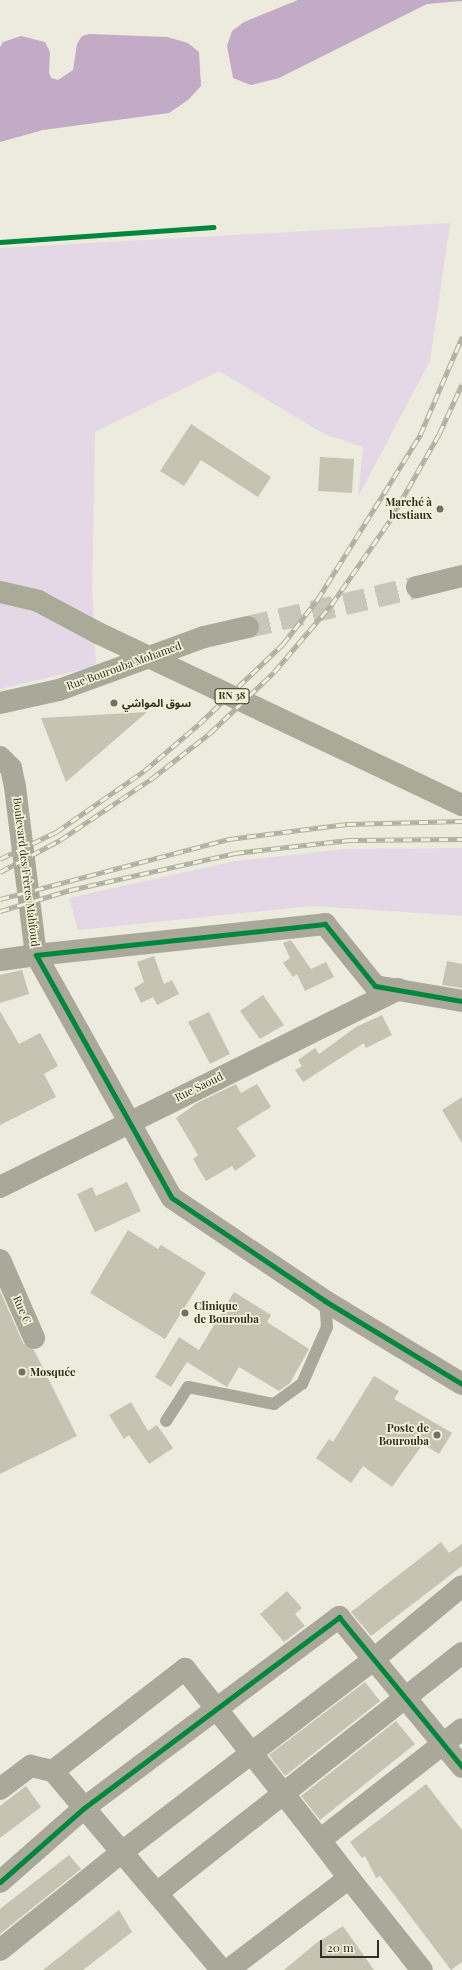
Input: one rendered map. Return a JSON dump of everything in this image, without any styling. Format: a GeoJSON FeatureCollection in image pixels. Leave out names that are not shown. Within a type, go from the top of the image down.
{"type":"FeatureCollection","features":[{"type":"Feature","properties":{"kind":"main road","name":"RN 38"},"geometry":{"type":"LineString","coordinates":[[0,592],[38,601],[98,633],[462,805]]}},
{"type":"Feature","properties":{"kind":"street"},"geometry":{"type":"LineString","coordinates":[[417,587],[462,576]]}},
{"type":"Feature","properties":{"kind":"street","name":"Rue Bourouba Mohamed"},"geometry":{"type":"LineString","coordinates":[[0,703],[59,690],[204,638],[248,627]]}},
{"type":"Feature","properties":{"kind":"street","name":"Boulevard des Frères Mahfoud"},"geometry":{"type":"LineString","coordinates":[[0,757],[11,768],[15,787],[34,922],[36,956],[0,960]]}},
{"type":"Feature","properties":{"kind":"street"},"geometry":{"type":"LineString","coordinates":[[462,1001],[375,986],[325,924],[36,956],[172,1198],[325,1301],[462,1384]]}},
{"type":"Feature","properties":{"kind":"street","name":"Rue Saoud"},"geometry":{"type":"LineString","coordinates":[[0,1187],[128,1122],[399,989]]}},
{"type":"Feature","properties":{"kind":"street","name":"Rue C"},"geometry":{"type":"LineString","coordinates":[[0,1260],[34,1338]]}},
{"type":"Feature","properties":{"kind":"street"},"geometry":{"type":"LineString","coordinates":[[0,1950],[122,1852],[374,1659],[462,1586]]}},
{"type":"Feature","properties":{"kind":"street"},"geometry":{"type":"LineString","coordinates":[[0,1882],[84,1808],[339,1617],[462,1767]]}},
{"type":"Feature","properties":{"kind":"street"},"geometry":{"type":"LineString","coordinates":[[157,1894],[462,1653]]}},
{"type":"Feature","properties":{"kind":"street"},"geometry":{"type":"LineString","coordinates":[[53,1771],[186,1669],[253,1753],[348,1878],[422,1970]]}},
{"type":"Feature","properties":{"kind":"street"},"geometry":{"type":"LineString","coordinates":[[320,1840],[462,1729]]}},
{"type":"Feature","properties":{"kind":"street"},"geometry":{"type":"LineString","coordinates":[[0,1789],[31,1766],[53,1771],[222,1970]]}},
{"type":"Feature","properties":{"kind":"street"},"geometry":{"type":"LineString","coordinates":[[228,1970],[348,1878]]}},
{"type":"Feature","properties":{"kind":"lane"},"geometry":{"type":"LineString","coordinates":[[166,1421],[188,1387],[274,1404],[302,1384],[327,1327],[325,1301]]}},
{"type":"Feature","properties":{"kind":"shaded area"},"geometry":{"type":"Polygon","coordinates":[[[298,0],[462,1],[427,4],[279,78],[251,85],[233,78],[227,46],[232,31],[244,22],[298,0]]]}},
{"type":"Feature","properties":{"kind":"shaded area"},"geometry":{"type":"Polygon","coordinates":[[[89,34],[167,37],[188,43],[199,52],[201,86],[188,100],[169,113],[43,130],[0,142],[0,47],[3,42],[21,36],[45,42],[50,52],[49,73],[51,78],[58,80],[73,70],[77,44],[82,36],[89,34]]]}},
{"type":"Feature","properties":{"kind":"shaded area"},"geometry":{"type":"Polygon","coordinates":[[[450,223],[430,361],[358,497],[363,447],[324,434],[219,371],[95,432],[92,588],[96,666],[0,689],[0,248],[450,223]]]}},
{"type":"Feature","properties":{"kind":"shaded area"},"geometry":{"type":"Polygon","coordinates":[[[462,848],[462,916],[313,906],[78,930],[69,898],[235,861],[344,849],[462,848]]]}},
{"type":"Feature","properties":{"kind":"building"},"geometry":{"type":"Polygon","coordinates":[[[191,424],[271,477],[258,497],[201,460],[184,486],[160,471],[191,424]]]}},
{"type":"Feature","properties":{"kind":"building"},"geometry":{"type":"Polygon","coordinates":[[[320,457],[354,459],[352,493],[318,491],[320,457]]]}},
{"type":"Feature","properties":{"kind":"building"},"geometry":{"type":"Polygon","coordinates":[[[147,712],[66,782],[41,718],[147,712]]]}},
{"type":"Feature","properties":{"kind":"building"},"geometry":{"type":"Polygon","coordinates":[[[291,940],[311,969],[326,962],[334,977],[305,991],[297,974],[293,977],[283,963],[290,958],[283,943],[291,940]]]}},
{"type":"Feature","properties":{"kind":"building"},"geometry":{"type":"Polygon","coordinates":[[[154,956],[164,984],[172,980],[179,994],[157,1005],[153,997],[141,1003],[134,988],[144,982],[137,962],[154,956]]]}},
{"type":"Feature","properties":{"kind":"building"},"geometry":{"type":"Polygon","coordinates":[[[447,961],[462,964],[462,988],[442,985],[447,961]]]}},
{"type":"Feature","properties":{"kind":"building"},"geometry":{"type":"Polygon","coordinates":[[[22,970],[29,994],[0,1003],[0,975],[22,970]]]}},
{"type":"Feature","properties":{"kind":"building"},"geometry":{"type":"Polygon","coordinates":[[[263,995],[284,1025],[260,1039],[240,1011],[263,995]]]}},
{"type":"Feature","properties":{"kind":"building"},"geometry":{"type":"Polygon","coordinates":[[[0,1011],[19,1044],[40,1033],[58,1066],[44,1074],[56,1097],[0,1125],[0,1011]]]}},
{"type":"Feature","properties":{"kind":"building"},"geometry":{"type":"Polygon","coordinates":[[[209,1012],[230,1054],[210,1064],[188,1022],[209,1012]]]}},
{"type":"Feature","properties":{"kind":"building"},"geometry":{"type":"Polygon","coordinates":[[[382,1015],[392,1035],[366,1048],[364,1043],[303,1082],[295,1070],[302,1066],[298,1060],[315,1048],[319,1054],[356,1027],[382,1015]]]}},
{"type":"Feature","properties":{"kind":"building"},"geometry":{"type":"Polygon","coordinates":[[[236,1084],[241,1093],[257,1084],[271,1107],[237,1128],[256,1156],[235,1171],[232,1166],[206,1181],[193,1159],[198,1155],[176,1118],[197,1103],[236,1084]]]}},
{"type":"Feature","properties":{"kind":"building"},"geometry":{"type":"Polygon","coordinates":[[[462,1097],[462,1143],[442,1110],[462,1097]]]}},
{"type":"Feature","properties":{"kind":"building"},"geometry":{"type":"Polygon","coordinates":[[[127,1182],[141,1211],[95,1232],[77,1194],[92,1187],[96,1196],[127,1182]]]}},
{"type":"Feature","properties":{"kind":"building"},"geometry":{"type":"Polygon","coordinates":[[[128,1230],[158,1249],[161,1245],[206,1273],[165,1339],[90,1293],[128,1230]]]}},
{"type":"Feature","properties":{"kind":"building","name":"Mosquée"},"geometry":{"type":"Polygon","coordinates":[[[0,1291],[23,1343],[34,1350],[77,1436],[0,1474],[0,1291]]]}},
{"type":"Feature","properties":{"kind":"building"},"geometry":{"type":"Polygon","coordinates":[[[234,1292],[271,1315],[267,1322],[309,1349],[290,1383],[279,1391],[239,1367],[227,1387],[187,1362],[171,1387],[155,1377],[179,1337],[199,1350],[234,1292]]]}},
{"type":"Feature","properties":{"kind":"building"},"geometry":{"type":"Polygon","coordinates":[[[374,1376],[399,1391],[394,1399],[452,1433],[439,1454],[423,1444],[392,1487],[363,1466],[351,1483],[316,1458],[329,1439],[333,1442],[374,1376]]]}},
{"type":"Feature","properties":{"kind":"building"},"geometry":{"type":"Polygon","coordinates":[[[131,1402],[148,1431],[157,1425],[173,1448],[149,1464],[129,1435],[124,1439],[109,1415],[131,1402]]]}},
{"type":"Feature","properties":{"kind":"building"},"geometry":{"type":"Polygon","coordinates":[[[441,1542],[449,1553],[462,1544],[462,1566],[371,1636],[351,1612],[441,1542]]]}},
{"type":"Feature","properties":{"kind":"building"},"geometry":{"type":"Polygon","coordinates":[[[287,1591],[302,1608],[295,1614],[305,1626],[284,1642],[260,1614],[287,1591]]]}},
{"type":"Feature","properties":{"kind":"building"},"geometry":{"type":"Polygon","coordinates":[[[365,1682],[380,1701],[285,1776],[269,1755],[365,1682]]]}},
{"type":"Feature","properties":{"kind":"building"},"geometry":{"type":"Polygon","coordinates":[[[396,1721],[415,1744],[320,1820],[301,1796],[396,1721]]]}},
{"type":"Feature","properties":{"kind":"building"},"geometry":{"type":"Polygon","coordinates":[[[426,1784],[462,1830],[462,1962],[451,1970],[380,1876],[376,1878],[365,1856],[362,1858],[350,1842],[426,1784]]]}},
{"type":"Feature","properties":{"kind":"building"},"geometry":{"type":"Polygon","coordinates":[[[26,1786],[41,1807],[0,1838],[0,1806],[26,1786]]]}},
{"type":"Feature","properties":{"kind":"building"},"geometry":{"type":"Polygon","coordinates":[[[69,1855],[81,1869],[0,1934],[0,1909],[69,1855]]]}},
{"type":"Feature","properties":{"kind":"building"},"geometry":{"type":"Polygon","coordinates":[[[119,1910],[132,1932],[83,1970],[43,1970],[119,1910]]]}},
{"type":"Feature","properties":{"kind":"building"},"geometry":{"type":"Polygon","coordinates":[[[343,1926],[374,1970],[284,1970],[315,1944],[343,1926]]]}},
{"type":"Feature","properties":{"kind":"tunnel"},"geometry":{"type":"LineString","coordinates":[[248,627],[417,587]]}},
{"type":"Feature","properties":{"kind":"railway"},"geometry":{"type":"LineString","coordinates":[[0,859],[56,832],[144,771],[199,724],[283,644],[317,600],[420,435],[462,337]]}},
{"type":"Feature","properties":{"kind":"railway"},"geometry":{"type":"LineString","coordinates":[[0,872],[60,840],[151,779],[210,733],[274,672],[331,605],[390,520],[439,434],[462,384]]}},
{"type":"Feature","properties":{"kind":"railway"},"geometry":{"type":"LineString","coordinates":[[0,899],[229,839],[347,824],[462,821]]}},
{"type":"Feature","properties":{"kind":"railway"},"geometry":{"type":"LineString","coordinates":[[0,911],[70,890],[235,853],[349,840],[462,839]]}},
{"type":"Feature","properties":{"kind":"cycle path"},"geometry":{"type":"LineString","coordinates":[[0,242],[213,227]]}},
{"type":"Feature","properties":{"kind":"cycle path"},"geometry":{"type":"LineString","coordinates":[[462,1001],[375,986],[325,924],[36,955],[172,1198],[325,1301],[462,1384]]}},
{"type":"Feature","properties":{"kind":"cycle path"},"geometry":{"type":"LineString","coordinates":[[0,1882],[84,1808],[339,1617],[462,1767]]}},
{"type":"Feature","properties":{"kind":"place","name":"Marché à bestiaux"},"geometry":{"type":"Point","coordinates":[440,509]}},
{"type":"Feature","properties":{"kind":"place","name":"سوق المواشي"},"geometry":{"type":"Point","coordinates":[114,703]}},
{"type":"Feature","properties":{"kind":"place","name":"Clinique de Bourouba"},"geometry":{"type":"Point","coordinates":[185,1313]}},
{"type":"Feature","properties":{"kind":"place","name":"Mosquée"},"geometry":{"type":"Point","coordinates":[22,1372]}},
{"type":"Feature","properties":{"kind":"place","name":"Poste de Bourouba"},"geometry":{"type":"Point","coordinates":[437,1435]}}]}
